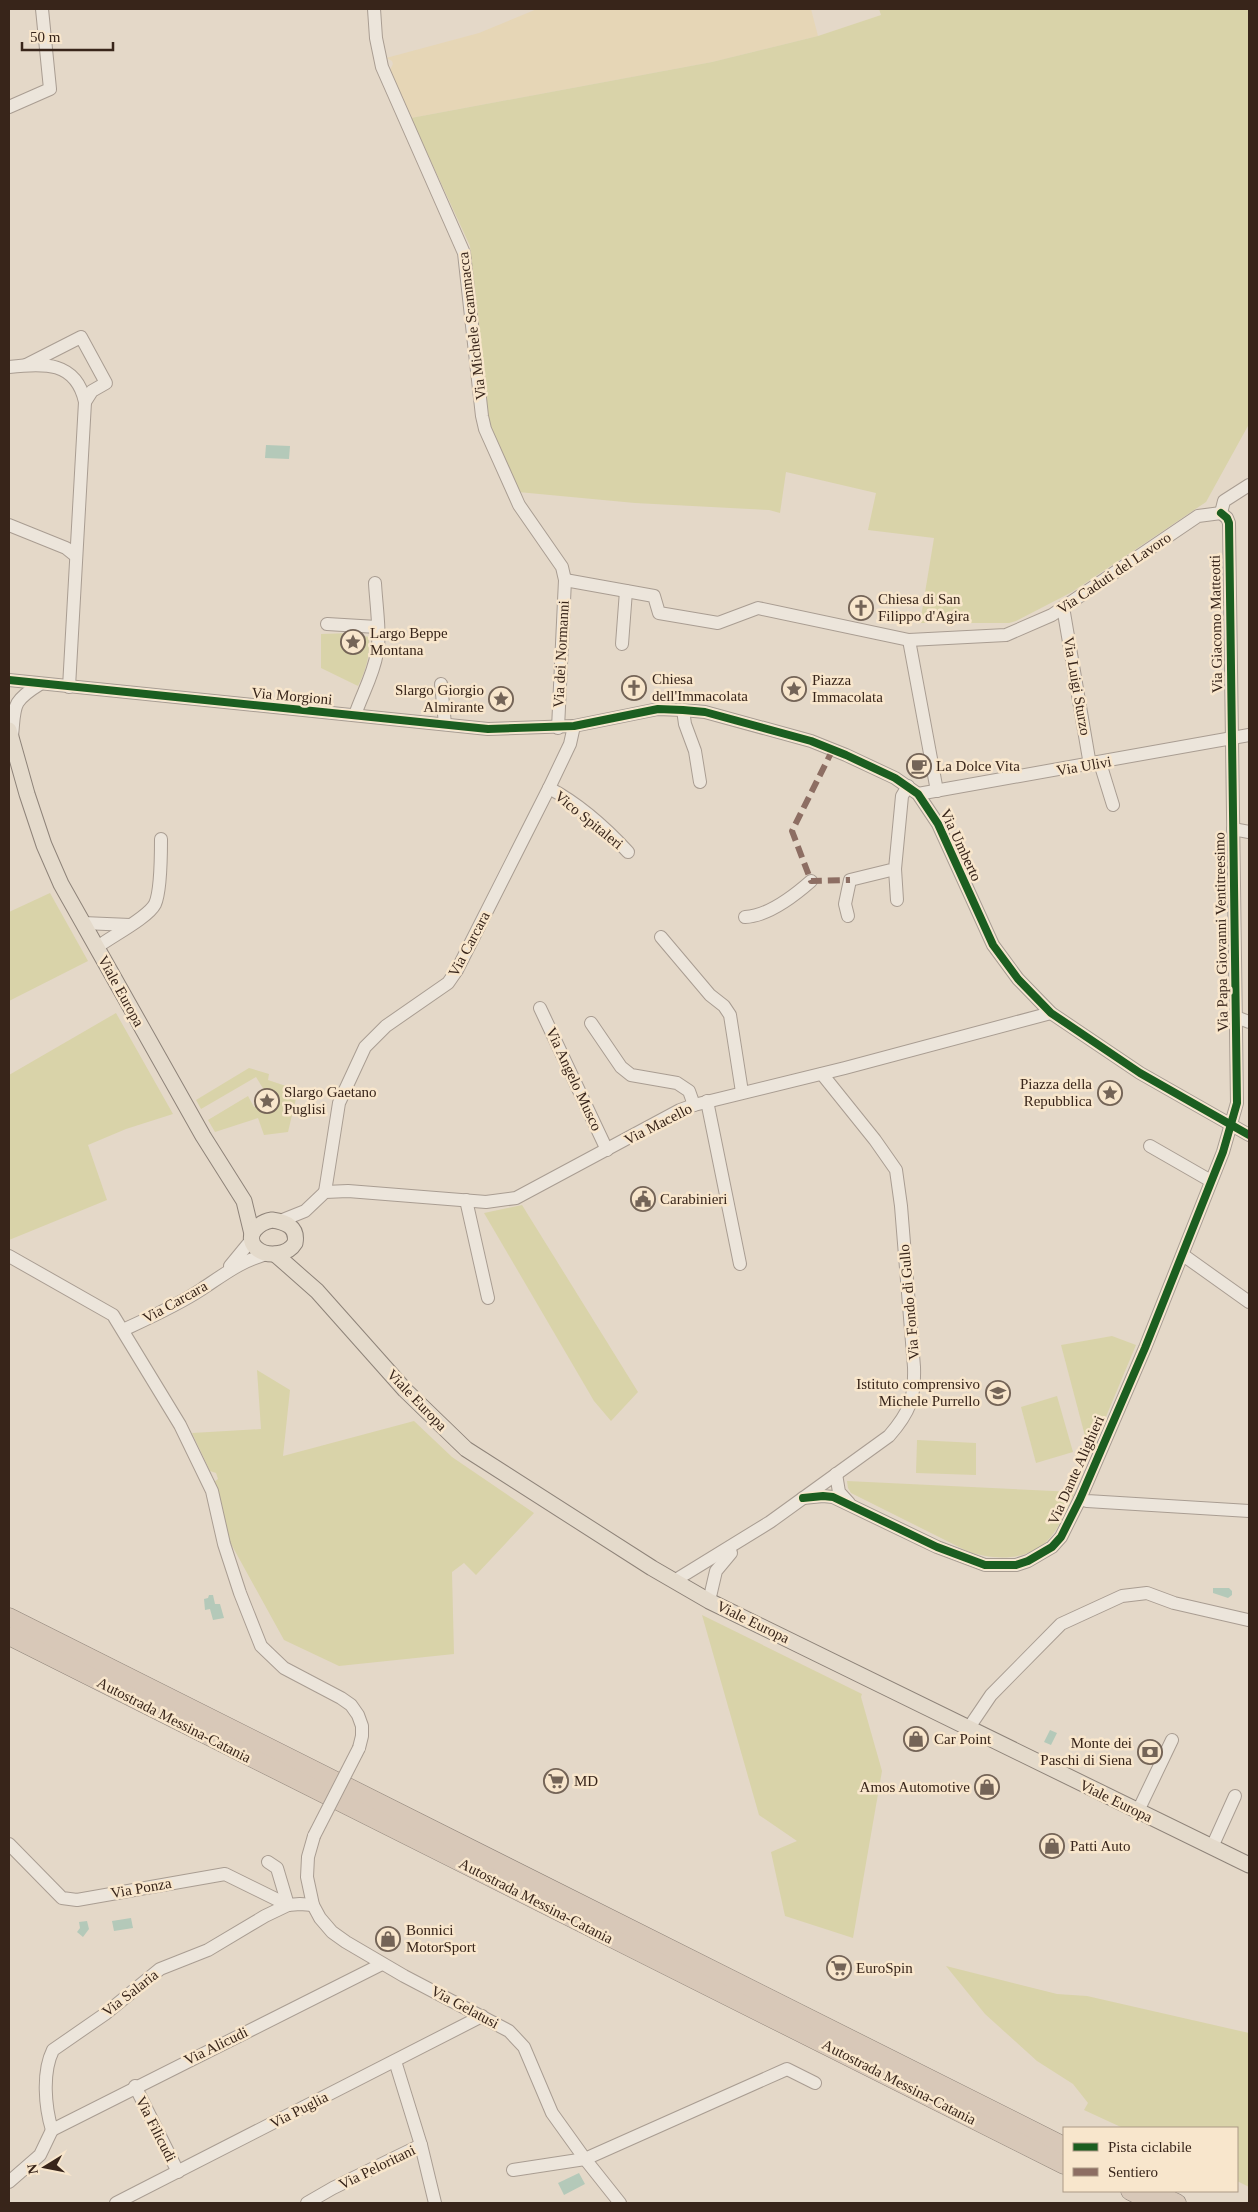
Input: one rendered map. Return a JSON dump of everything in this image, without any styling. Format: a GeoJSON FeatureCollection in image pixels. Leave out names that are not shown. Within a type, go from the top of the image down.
{"type":"FeatureCollection","features":[{"type":"Feature","properties":{"kind":"highway","name":"Autostrada Messina-Catania"},"geometry":{"type":"LineString","coordinates":[[9,1617],[1063,2145]]}},
{"type":"Feature","properties":{"kind":"highway"},"geometry":{"type":"LineString","coordinates":[[9,1631],[108,1677],[292,1768],[1063,2156]]}},
{"type":"Feature","properties":{"kind":"highway","name":"Autostrada Messina-Catania"},"geometry":{"type":"LineString","coordinates":[[9,1636],[1063,2164]]}},
{"type":"Feature","properties":{"kind":"highway"},"geometry":{"type":"LineString","coordinates":[[1116,2192],[1138,2203]]}},
{"type":"Feature","properties":{"kind":"highway"},"geometry":{"type":"LineString","coordinates":[[1132,2192],[1154,2203]]}},
{"type":"Feature","properties":{"kind":"highway"},"geometry":{"type":"LineString","coordinates":[[1154,2192],[1177,2203]]}},
{"type":"Feature","properties":{"kind":"main road"},"geometry":{"type":"LineString","coordinates":[[10,734],[18,770]]}},
{"type":"Feature","properties":{"kind":"main road"},"geometry":{"type":"LineString","coordinates":[[9,756],[18,770]]}},
{"type":"Feature","properties":{"kind":"main road","name":"Viale Europa"},"geometry":{"type":"LineString","coordinates":[[18,770],[44,845],[62,884],[96,948],[203,1136],[244,1201]]}},
{"type":"Feature","properties":{"kind":"main road"},"geometry":{"type":"LineString","coordinates":[[244,1201],[276,1221],[291,1226],[301,1261],[317,1291]]}},
{"type":"Feature","properties":{"kind":"main road"},"geometry":{"type":"LineString","coordinates":[[244,1201],[257,1249],[273,1253],[289,1251],[296,1240]]}},
{"type":"Feature","properties":{"kind":"main road"},"geometry":{"type":"LineString","coordinates":[[252,1236],[256,1227],[261,1223],[276,1221]]}},
{"type":"Feature","properties":{"kind":"main road"},"geometry":{"type":"LineString","coordinates":[[273,1253],[317,1291]]}},
{"type":"Feature","properties":{"kind":"main road","name":"Viale Europa"},"geometry":{"type":"LineString","coordinates":[[317,1291],[405,1390],[466,1449],[674,1581],[708,1601],[1249,1865]]}},
{"type":"Feature","properties":{"kind":"street"},"geometry":{"type":"LineString","coordinates":[[9,107],[50,89],[42,9]]}},
{"type":"Feature","properties":{"kind":"street","name":"Via Michele Scammacca"},"geometry":{"type":"LineString","coordinates":[[374,9],[376,38],[382,67],[464,253],[485,429],[519,504],[562,567],[565,580]]}},
{"type":"Feature","properties":{"kind":"street"},"geometry":{"type":"LineString","coordinates":[[26,365],[81,337],[106,383],[92,391],[84,402]]}},
{"type":"Feature","properties":{"kind":"street"},"geometry":{"type":"LineString","coordinates":[[9,367],[26,365],[59,368],[69,372],[78,380],[84,402],[69,687]]}},
{"type":"Feature","properties":{"kind":"street"},"geometry":{"type":"LineString","coordinates":[[1221,513],[1224,501],[1249,485]]}},
{"type":"Feature","properties":{"kind":"street","name":"Via Caduti del Lavoro"},"geometry":{"type":"LineString","coordinates":[[909,640],[1006,635],[1052,615],[1198,516],[1221,513]]}},
{"type":"Feature","properties":{"kind":"street","name":"Via Giacomo Matteotti"},"geometry":{"type":"LineString","coordinates":[[1221,513],[1227,518],[1229,524],[1232,739]]}},
{"type":"Feature","properties":{"kind":"street"},"geometry":{"type":"LineString","coordinates":[[9,526],[66,548],[76,556]]}},
{"type":"Feature","properties":{"kind":"street"},"geometry":{"type":"LineString","coordinates":[[565,580],[654,596],[659,613],[718,623],[758,608],[909,640],[937,791]]}},
{"type":"Feature","properties":{"kind":"street","name":"Via dei Normanni"},"geometry":{"type":"LineString","coordinates":[[558,728],[565,580]]}},
{"type":"Feature","properties":{"kind":"street"},"geometry":{"type":"LineString","coordinates":[[354,715],[362,694],[370,681],[378,651],[375,583]]}},
{"type":"Feature","properties":{"kind":"street"},"geometry":{"type":"LineString","coordinates":[[622,644],[626,591]]}},
{"type":"Feature","properties":{"kind":"street","name":"Via Luigi Sturzo"},"geometry":{"type":"LineString","coordinates":[[1063,607],[1095,764],[1113,805]]}},
{"type":"Feature","properties":{"kind":"street"},"geometry":{"type":"LineString","coordinates":[[327,624],[377,626]]}},
{"type":"Feature","properties":{"kind":"street","name":"Via Morgioni"},"geometry":{"type":"LineString","coordinates":[[9,680],[488,729],[574,726]]}},
{"type":"Feature","properties":{"kind":"street"},"geometry":{"type":"LineString","coordinates":[[10,734],[17,702],[40,684]]}},
{"type":"Feature","properties":{"kind":"street"},"geometry":{"type":"LineString","coordinates":[[441,684],[445,724]]}},
{"type":"Feature","properties":{"kind":"street","name":"Via Umberto"},"geometry":{"type":"LineString","coordinates":[[574,726],[658,709],[705,712],[811,741],[846,755],[908,786],[918,794],[938,824],[993,945],[1018,979],[1051,1013],[1133,1068],[1249,1135]]}},
{"type":"Feature","properties":{"kind":"street"},"geometry":{"type":"LineString","coordinates":[[683,710],[685,724],[695,751],[700,782]]}},
{"type":"Feature","properties":{"kind":"street","name":"Via Carcara"},"geometry":{"type":"LineString","coordinates":[[325,1192],[339,1103],[366,1047],[386,1026],[448,983],[457,970],[549,788],[570,744],[574,726]]}},
{"type":"Feature","properties":{"kind":"street","name":"Via Ulivi"},"geometry":{"type":"LineString","coordinates":[[918,794],[1249,736]]}},
{"type":"Feature","properties":{"kind":"street","name":"Via Papa Giovanni Ventitreesimo"},"geometry":{"type":"LineString","coordinates":[[1211,1181],[1232,1125],[1237,1103],[1232,739]]}},
{"type":"Feature","properties":{"kind":"street"},"geometry":{"type":"LineString","coordinates":[[897,900],[896,868],[902,796],[908,786]]}},
{"type":"Feature","properties":{"kind":"street","name":"Vico Spitaleri"},"geometry":{"type":"LineString","coordinates":[[549,788],[564,796],[611,833],[628,852]]}},
{"type":"Feature","properties":{"kind":"street"},"geometry":{"type":"LineString","coordinates":[[1233,829],[1249,832]]}},
{"type":"Feature","properties":{"kind":"street"},"geometry":{"type":"LineString","coordinates":[[96,948],[145,916],[155,904],[160,871],[161,839]]}},
{"type":"Feature","properties":{"kind":"street"},"geometry":{"type":"LineString","coordinates":[[848,916],[845,904],[850,880],[896,868]]}},
{"type":"Feature","properties":{"kind":"street"},"geometry":{"type":"LineString","coordinates":[[745,917],[769,910],[796,894],[811,881]]}},
{"type":"Feature","properties":{"kind":"street"},"geometry":{"type":"LineString","coordinates":[[83,923],[130,925]]}},
{"type":"Feature","properties":{"kind":"street"},"geometry":{"type":"LineString","coordinates":[[660,937],[710,995],[724,1006],[730,1015],[742,1092]]}},
{"type":"Feature","properties":{"kind":"street","name":"Via Angelo Musco"},"geometry":{"type":"LineString","coordinates":[[540,1008],[608,1150]]}},
{"type":"Feature","properties":{"kind":"street","name":"Via Macello"},"geometry":{"type":"LineString","coordinates":[[325,1192],[348,1191],[486,1202],[516,1198],[680,1110],[694,1105],[822,1074],[1051,1013]]}},
{"type":"Feature","properties":{"kind":"street"},"geometry":{"type":"LineString","coordinates":[[1236,1017],[1249,1022]]}},
{"type":"Feature","properties":{"kind":"street"},"geometry":{"type":"LineString","coordinates":[[591,1023],[620,1067],[631,1075],[677,1083],[690,1091],[694,1105]]}},
{"type":"Feature","properties":{"kind":"street","name":"Via Fondo di Gullo"},"geometry":{"type":"LineString","coordinates":[[749,1535],[889,1436],[903,1420],[912,1401],[914,1367],[901,1206],[896,1170],[876,1140],[822,1074]]}},
{"type":"Feature","properties":{"kind":"street"},"geometry":{"type":"LineString","coordinates":[[707,1101],[740,1264]]}},
{"type":"Feature","properties":{"kind":"street"},"geometry":{"type":"LineString","coordinates":[[1150,1146],[1211,1181]]}},
{"type":"Feature","properties":{"kind":"street","name":"Via Dante Alighieri"},"geometry":{"type":"LineString","coordinates":[[803,1498],[833,1497],[952,1554],[976,1563],[997,1566],[1028,1561],[1052,1547],[1061,1538],[1080,1499],[1183,1255],[1211,1181]]}},
{"type":"Feature","properties":{"kind":"street"},"geometry":{"type":"LineString","coordinates":[[276,1221],[305,1211],[325,1192]]}},
{"type":"Feature","properties":{"kind":"street"},"geometry":{"type":"LineString","coordinates":[[466,1200],[488,1298]]}},
{"type":"Feature","properties":{"kind":"street"},"geometry":{"type":"LineString","coordinates":[[296,1240],[305,1211]]}},
{"type":"Feature","properties":{"kind":"street"},"geometry":{"type":"LineString","coordinates":[[226,1272],[252,1236]]}},
{"type":"Feature","properties":{"kind":"street"},"geometry":{"type":"LineString","coordinates":[[226,1272],[255,1257],[273,1253]]}},
{"type":"Feature","properties":{"kind":"street"},"geometry":{"type":"LineString","coordinates":[[1183,1255],[1249,1302]]}},
{"type":"Feature","properties":{"kind":"street"},"geometry":{"type":"LineString","coordinates":[[9,1256],[113,1315],[123,1330]]}},
{"type":"Feature","properties":{"kind":"street","name":"Via Carcara"},"geometry":{"type":"LineString","coordinates":[[123,1330],[202,1289],[226,1272]]}},
{"type":"Feature","properties":{"kind":"street","name":"Via Gelatusi"},"geometry":{"type":"LineString","coordinates":[[123,1330],[180,1425],[212,1491],[224,1544],[255,1635],[271,1657],[284,1668],[341,1698],[351,1706],[358,1715],[362,1726],[359,1748],[314,1836],[308,1857],[307,1877],[313,1905],[332,1932],[382,1964],[509,2031],[524,2047],[552,2113],[620,2203]]}},
{"type":"Feature","properties":{"kind":"street"},"geometry":{"type":"LineString","coordinates":[[836,1474],[839,1492],[851,1504]]}},
{"type":"Feature","properties":{"kind":"street"},"geometry":{"type":"LineString","coordinates":[[1080,1499],[1249,1511]]}},
{"type":"Feature","properties":{"kind":"street"},"geometry":{"type":"LineString","coordinates":[[674,1581],[700,1567],[749,1535]]}},
{"type":"Feature","properties":{"kind":"street"},"geometry":{"type":"LineString","coordinates":[[708,1601],[716,1571],[749,1535]]}},
{"type":"Feature","properties":{"kind":"street"},"geometry":{"type":"LineString","coordinates":[[968,1728],[991,1695],[1061,1624],[1122,1596],[1147,1593],[1174,1603],[1248,1620]]}},
{"type":"Feature","properties":{"kind":"street"},"geometry":{"type":"LineString","coordinates":[[1138,1811],[1172,1740]]}},
{"type":"Feature","properties":{"kind":"street"},"geometry":{"type":"LineString","coordinates":[[1212,1847],[1235,1796]]}},
{"type":"Feature","properties":{"kind":"street","name":"Via Ponza"},"geometry":{"type":"LineString","coordinates":[[9,1844],[62,1898],[76,1900],[225,1874],[288,1905]]}},
{"type":"Feature","properties":{"kind":"street"},"geometry":{"type":"LineString","coordinates":[[268,1862],[277,1868],[288,1905]]}},
{"type":"Feature","properties":{"kind":"street","name":"Via Salaria"},"geometry":{"type":"LineString","coordinates":[[52,2130],[46,2105],[49,2059],[53,2050],[105,2014],[160,1969],[208,1950],[265,1916],[288,1905],[313,1905]]}},
{"type":"Feature","properties":{"kind":"street","name":"Via Alicudi"},"geometry":{"type":"LineString","coordinates":[[52,2130],[135,2086],[382,1964]]}},
{"type":"Feature","properties":{"kind":"street","name":"Via Puglia"},"geometry":{"type":"LineString","coordinates":[[116,2203],[482,2016]]}},
{"type":"Feature","properties":{"kind":"street"},"geometry":{"type":"LineString","coordinates":[[395,2061],[421,2145],[435,2203]]}},
{"type":"Feature","properties":{"kind":"street"},"geometry":{"type":"LineString","coordinates":[[513,2170],[585,2159],[787,2069],[815,2083]]}},
{"type":"Feature","properties":{"kind":"street","name":"Via Filicudi"},"geometry":{"type":"LineString","coordinates":[[135,2086],[178,2172]]}},
{"type":"Feature","properties":{"kind":"street"},"geometry":{"type":"LineString","coordinates":[[9,2182],[40,2156],[52,2130]]}},
{"type":"Feature","properties":{"kind":"street","name":"Via Peloritani"},"geometry":{"type":"LineString","coordinates":[[307,2203],[333,2188],[421,2145]]}},
{"type":"Feature","properties":{"kind":"shaded area"},"geometry":{"type":"Polygon","coordinates":[[[537,9],[811,9],[818,36],[712,62],[411,118],[390,70],[393,64],[392,61],[386,58],[479,33],[537,9]]]}},
{"type":"Feature","properties":{"kind":"shaded area"},"geometry":{"type":"Polygon","coordinates":[[[879,9],[1249,9],[1249,424],[1206,502],[1072,592],[1009,623],[920,623],[934,538],[868,530],[876,493],[786,472],[780,513],[769,510],[635,503],[518,492],[490,428],[484,392],[470,246],[411,118],[712,62],[818,36],[881,15],[879,9]]]}},
{"type":"Feature","properties":{"kind":"shaded area"},"geometry":{"type":"Polygon","coordinates":[[[266,445],[290,446],[289,459],[265,458],[266,445]]]}},
{"type":"Feature","properties":{"kind":"shaded area"},"geometry":{"type":"Polygon","coordinates":[[[350,633],[369,637],[367,663],[358,686],[321,668],[321,634],[350,633]]]}},
{"type":"Feature","properties":{"kind":"shaded area"},"geometry":{"type":"Polygon","coordinates":[[[50,893],[88,961],[9,1001],[9,912],[50,893]]]}},
{"type":"Feature","properties":{"kind":"shaded area"},"geometry":{"type":"Polygon","coordinates":[[[116,1013],[173,1114],[126,1129],[88,1145],[107,1200],[9,1240],[9,1075],[116,1013]]]}},
{"type":"Feature","properties":{"kind":"shaded area"},"geometry":{"type":"Polygon","coordinates":[[[249,1068],[269,1074],[268,1080],[298,1090],[288,1132],[264,1135],[258,1118],[215,1132],[208,1120],[248,1096],[254,1107],[269,1098],[256,1077],[201,1109],[196,1100],[249,1068]]]}},
{"type":"Feature","properties":{"kind":"shaded area"},"geometry":{"type":"Polygon","coordinates":[[[522,1205],[638,1392],[611,1421],[594,1401],[484,1213],[522,1205]]]}},
{"type":"Feature","properties":{"kind":"shaded area"},"geometry":{"type":"Polygon","coordinates":[[[1112,1336],[1136,1345],[1090,1455],[1061,1345],[1112,1336]]]}},
{"type":"Feature","properties":{"kind":"shaded area"},"geometry":{"type":"Polygon","coordinates":[[[257,1370],[290,1390],[283,1456],[414,1421],[452,1457],[534,1513],[476,1575],[464,1563],[452,1572],[454,1654],[339,1666],[284,1640],[230,1542],[214,1482],[218,1479],[216,1473],[210,1471],[192,1433],[261,1429],[257,1370]]]}},
{"type":"Feature","properties":{"kind":"shaded area"},"geometry":{"type":"Polygon","coordinates":[[[1057,1396],[1073,1452],[1036,1463],[1021,1407],[1057,1396]]]}},
{"type":"Feature","properties":{"kind":"shaded area"},"geometry":{"type":"Polygon","coordinates":[[[917,1440],[976,1443],[976,1475],[916,1473],[917,1440]]]}},
{"type":"Feature","properties":{"kind":"shaded area"},"geometry":{"type":"Polygon","coordinates":[[[847,1481],[1075,1492],[1059,1524],[1045,1543],[1035,1550],[1024,1554],[1013,1557],[1001,1557],[967,1551],[851,1493],[847,1481]]]}},
{"type":"Feature","properties":{"kind":"shaded area"},"geometry":{"type":"Polygon","coordinates":[[[1213,1588],[1229,1588],[1232,1591],[1232,1595],[1228,1598],[1213,1593],[1213,1588]]]}},
{"type":"Feature","properties":{"kind":"shaded area"},"geometry":{"type":"Polygon","coordinates":[[[209,1595],[213,1595],[215,1604],[220,1604],[224,1618],[213,1620],[210,1609],[205,1610],[204,1599],[208,1598],[209,1595]]]}},
{"type":"Feature","properties":{"kind":"shaded area"},"geometry":{"type":"Polygon","coordinates":[[[702,1615],[862,1694],[861,1697],[882,1771],[853,1938],[785,1916],[771,1852],[797,1841],[759,1815],[702,1615]]]}},
{"type":"Feature","properties":{"kind":"shaded area"},"geometry":{"type":"Polygon","coordinates":[[[1050,1730],[1057,1733],[1051,1745],[1044,1742],[1050,1730]]]}},
{"type":"Feature","properties":{"kind":"shaded area"},"geometry":{"type":"Polygon","coordinates":[[[131,1918],[133,1928],[114,1931],[112,1921],[131,1918]]]}},
{"type":"Feature","properties":{"kind":"shaded area"},"geometry":{"type":"Polygon","coordinates":[[[87,1921],[89,1929],[83,1937],[77,1932],[80,1928],[79,1922],[87,1921]]]}},
{"type":"Feature","properties":{"kind":"shaded area"},"geometry":{"type":"Polygon","coordinates":[[[946,1966],[1057,1994],[1087,1996],[1249,2033],[1249,2187],[1238,2182],[1238,2127],[1121,2127],[1084,2110],[1088,2103],[1073,2084],[1037,2061],[985,2014],[946,1966]]]}},
{"type":"Feature","properties":{"kind":"shaded area"},"geometry":{"type":"Polygon","coordinates":[[[579,2173],[585,2184],[564,2195],[558,2183],[579,2173]]]}},
{"type":"Feature","properties":{"kind":"marked path"},"geometry":{"type":"LineString","coordinates":[[833,749],[792,831],[811,881],[850,880]]}},
{"type":"Feature","properties":{"kind":"cycle path"},"geometry":{"type":"LineString","coordinates":[[803,1498],[833,1497],[937,1547],[985,1565],[1016,1565],[1028,1561],[1052,1547],[1061,1537],[1080,1499],[1145,1348],[1223,1152],[1237,1103],[1229,523],[1227,518],[1221,513]]}},
{"type":"Feature","properties":{"kind":"cycle path"},"geometry":{"type":"LineString","coordinates":[[9,680],[488,729],[574,726],[658,709],[683,710],[705,712],[811,741],[895,778],[918,794],[938,824],[993,945],[1018,979],[1051,1013],[1140,1073],[1249,1135]]}},
{"type":"Feature","properties":{"kind":"place","name":"Chiesa di San Filippo d'Agira"},"geometry":{"type":"Point","coordinates":[861,608]}},
{"type":"Feature","properties":{"kind":"place","name":"Largo Beppe Montana"},"geometry":{"type":"Point","coordinates":[353,642]}},
{"type":"Feature","properties":{"kind":"place","name":"Chiesa dell'Immacolata"},"geometry":{"type":"Point","coordinates":[634,688]}},
{"type":"Feature","properties":{"kind":"place","name":"Piazza Immacolata"},"geometry":{"type":"Point","coordinates":[794,689]}},
{"type":"Feature","properties":{"kind":"place","name":"Slargo Giorgio Almirante"},"geometry":{"type":"Point","coordinates":[501,699]}},
{"type":"Feature","properties":{"kind":"place","name":"La Dolce Vita"},"geometry":{"type":"Point","coordinates":[919,766]}},
{"type":"Feature","properties":{"kind":"place","name":"Piazza della Repubblica"},"geometry":{"type":"Point","coordinates":[1110,1093]}},
{"type":"Feature","properties":{"kind":"place","name":"Slargo Gaetano Puglisi"},"geometry":{"type":"Point","coordinates":[267,1101]}},
{"type":"Feature","properties":{"kind":"place","name":"Carabinieri"},"geometry":{"type":"Point","coordinates":[643,1199]}},
{"type":"Feature","properties":{"kind":"place","name":"Istituto comprensivo Michele Purrello"},"geometry":{"type":"Point","coordinates":[998,1393]}},
{"type":"Feature","properties":{"kind":"place","name":"Car Point"},"geometry":{"type":"Point","coordinates":[916,1739]}},
{"type":"Feature","properties":{"kind":"place","name":"Monte dei Paschi di Siena"},"geometry":{"type":"Point","coordinates":[1150,1752]}},
{"type":"Feature","properties":{"kind":"place","name":"MD"},"geometry":{"type":"Point","coordinates":[556,1781]}},
{"type":"Feature","properties":{"kind":"place","name":"Amos Automotive"},"geometry":{"type":"Point","coordinates":[987,1787]}},
{"type":"Feature","properties":{"kind":"place","name":"Patti Auto"},"geometry":{"type":"Point","coordinates":[1052,1846]}},
{"type":"Feature","properties":{"kind":"place","name":"Bonnici MotorSport"},"geometry":{"type":"Point","coordinates":[388,1939]}},
{"type":"Feature","properties":{"kind":"place","name":"EuroSpin"},"geometry":{"type":"Point","coordinates":[839,1968]}}]}
